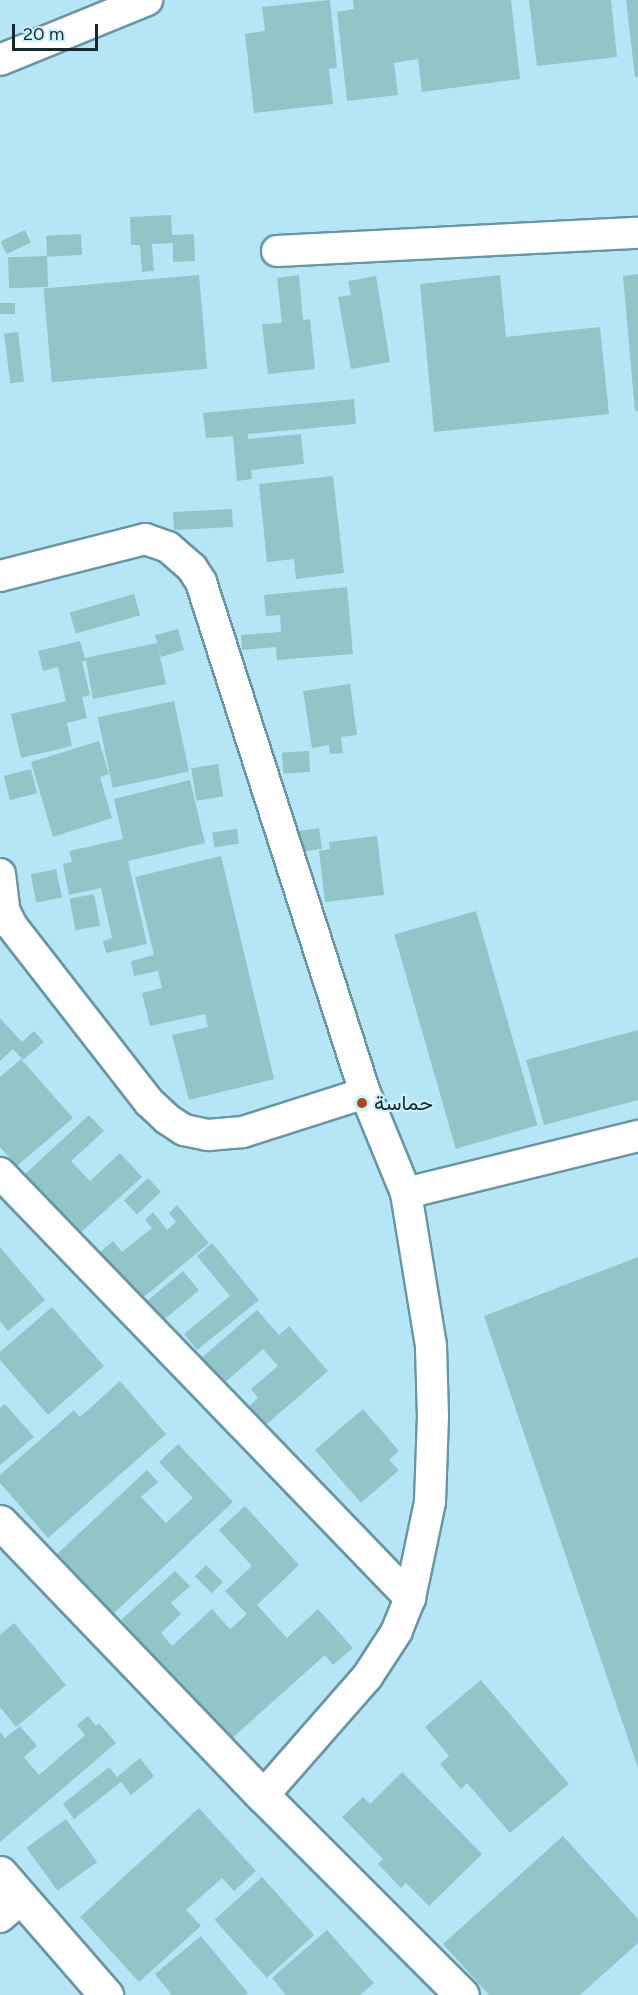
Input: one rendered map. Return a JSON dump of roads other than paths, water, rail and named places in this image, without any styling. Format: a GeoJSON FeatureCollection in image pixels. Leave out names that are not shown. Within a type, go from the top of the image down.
{"type":"FeatureCollection","features":[{"type":"Feature","properties":{"kind":"street"},"geometry":{"type":"LineString","coordinates":[[0,60],[147,0]]}},
{"type":"Feature","properties":{"kind":"street"},"geometry":{"type":"LineString","coordinates":[[277,251],[638,233]]}},
{"type":"Feature","properties":{"kind":"street"},"geometry":{"type":"LineString","coordinates":[[0,576],[145,539],[168,547],[192,568],[201,582],[365,1093],[406,1194],[431,1346],[433,1416],[430,1502],[410,1598],[397,1631],[368,1677],[263,1796]]}},
{"type":"Feature","properties":{"kind":"street"},"geometry":{"type":"LineString","coordinates":[[0,874],[5,912],[12,926],[149,1102],[166,1119],[184,1130],[208,1135],[243,1132],[365,1093]]}},
{"type":"Feature","properties":{"kind":"street"},"geometry":{"type":"LineString","coordinates":[[406,1194],[638,1136]]}},
{"type":"Feature","properties":{"kind":"street"},"geometry":{"type":"LineString","coordinates":[[0,1173],[410,1598]]}},
{"type":"Feature","properties":{"kind":"street"},"geometry":{"type":"LineString","coordinates":[[0,1522],[263,1796],[462,1995]]}},
{"type":"Feature","properties":{"kind":"street"},"geometry":{"type":"LineString","coordinates":[[0,1873],[11,1908],[106,1995]]}},
{"type":"Feature","properties":{"kind":"place","name":"حماسة"},"geometry":{"type":"Point","coordinates":[362,1103]}}]}
